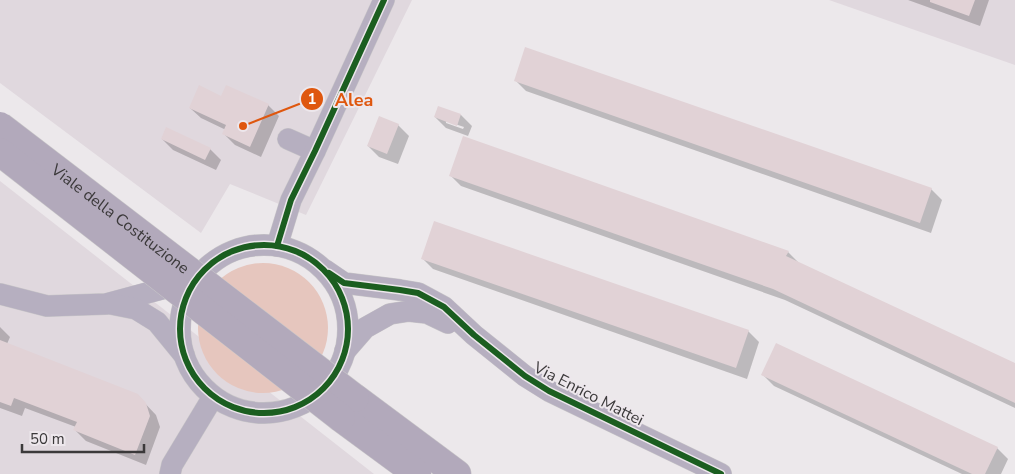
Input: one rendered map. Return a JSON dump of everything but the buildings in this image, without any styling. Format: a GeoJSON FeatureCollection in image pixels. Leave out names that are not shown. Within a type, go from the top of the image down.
{"type":"FeatureCollection","features":[{"type":"Feature","properties":{"kind":"highway","name":"Viale della Costituzione"},"geometry":{"type":"LineString","coordinates":[[0,126],[348,408]]}},
{"type":"Feature","properties":{"kind":"highway","name":"Viale della Costituzione"},"geometry":{"type":"LineString","coordinates":[[0,152],[348,408],[457,474]]}},
{"type":"Feature","properties":{"kind":"highway"},"geometry":{"type":"LineString","coordinates":[[348,408],[417,474]]}},
{"type":"Feature","properties":{"kind":"street"},"geometry":{"type":"LineString","coordinates":[[277,246],[291,200],[384,0]]}},
{"type":"Feature","properties":{"kind":"street"},"geometry":{"type":"LineString","coordinates":[[288,139],[315,151]]}},
{"type":"Feature","properties":{"kind":"street"},"geometry":{"type":"LineString","coordinates":[[0,294],[47,306],[106,304],[136,309],[157,322],[184,355],[196,378],[213,397],[234,408],[257,413],[280,412],[302,404],[321,391],[336,373],[345,351],[348,328],[344,305],[335,284],[320,266],[307,257],[277,246],[254,246],[232,251],[212,263],[196,279],[184,303],[180,329],[184,355]]}},
{"type":"Feature","properties":{"kind":"street","name":"Via Enrico Mattei"},"geometry":{"type":"LineString","coordinates":[[320,266],[344,283],[418,294],[444,306],[474,335],[525,376],[549,391],[721,474]]}},
{"type":"Feature","properties":{"kind":"street"},"geometry":{"type":"LineString","coordinates":[[106,304],[196,279]]}},
{"type":"Feature","properties":{"kind":"street","name":"Via Enrico Mattei"},"geometry":{"type":"LineString","coordinates":[[345,351],[364,328],[377,320],[390,314],[410,311],[427,313],[474,335]]}},
{"type":"Feature","properties":{"kind":"street"},"geometry":{"type":"LineString","coordinates":[[170,474],[172,464],[213,397]]}},
{"type":"Feature","properties":{"kind":"shaded area"},"geometry":{"type":"Polygon","coordinates":[[[0,0],[412,0],[306,215],[230,184],[201,233],[0,83],[0,0]]]}},
{"type":"Feature","properties":{"kind":"shaded area"},"geometry":{"type":"Polygon","coordinates":[[[829,0],[1015,0],[1015,65],[829,0]]]}},
{"type":"Feature","properties":{"kind":"shaded area"},"geometry":{"type":"Polygon","coordinates":[[[0,181],[374,474],[0,474],[0,181]]]}},
{"type":"Feature","properties":{"kind":"shaded area"},"geometry":{"type":"Polygon","coordinates":[[[263,263],[276,264],[288,268],[309,282],[323,303],[327,315],[327,341],[323,353],[309,374],[288,388],[276,392],[263,393],[250,392],[238,388],[217,374],[203,353],[199,341],[198,328],[199,315],[203,303],[217,282],[238,268],[250,264],[263,263]]]}},
{"type":"Feature","properties":{"kind":"cycle path"},"geometry":{"type":"LineString","coordinates":[[277,246],[291,200],[384,0]]}},
{"type":"Feature","properties":{"kind":"cycle path"},"geometry":{"type":"LineString","coordinates":[[264,245],[288,249],[303,255],[317,264],[329,276],[338,290],[344,305],[348,329],[344,353],[338,368],[329,382],[317,394],[303,403],[288,409],[264,413],[240,409],[225,403],[211,394],[199,382],[190,368],[184,353],[180,329],[184,305],[190,290],[199,276],[211,264],[225,255],[240,249],[264,245]]}},
{"type":"Feature","properties":{"kind":"cycle path"},"geometry":{"type":"LineString","coordinates":[[329,273],[344,283],[418,293],[444,307],[474,335],[525,376],[549,391],[721,474]]}},
{"type":"Feature","properties":{"kind":"place","name":"Alea"},"geometry":{"type":"Point","coordinates":[243,126]}}]}
